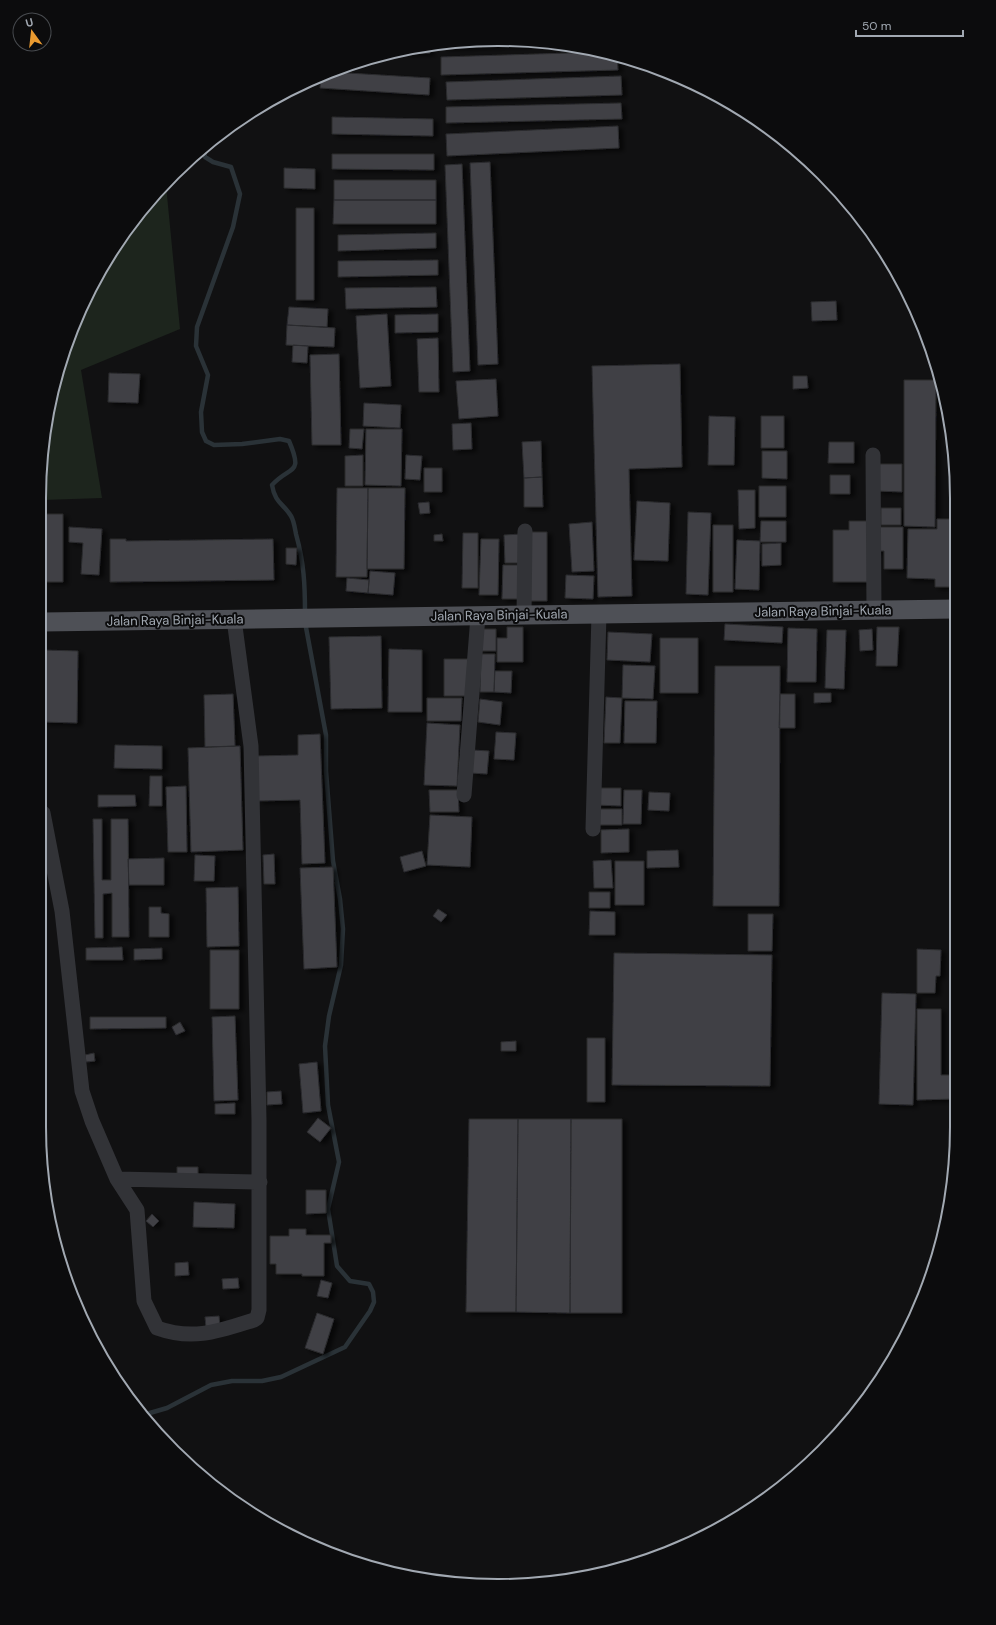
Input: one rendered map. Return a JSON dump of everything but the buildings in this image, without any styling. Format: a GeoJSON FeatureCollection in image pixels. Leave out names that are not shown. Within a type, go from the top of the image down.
{"type":"FeatureCollection","features":[{"type":"Feature","properties":{"kind":"main road","name":"Jalan Raya Binjai-Kuala"},"geometry":{"type":"LineString","coordinates":[[46,622],[950,609]]}},
{"type":"Feature","properties":{"kind":"street"},"geometry":{"type":"LineString","coordinates":[[873,455],[874,611]]}},
{"type":"Feature","properties":{"kind":"street"},"geometry":{"type":"LineString","coordinates":[[524,615],[525,531]]}},
{"type":"Feature","properties":{"kind":"street"},"geometry":{"type":"LineString","coordinates":[[593,829],[599,614]]}},
{"type":"Feature","properties":{"kind":"street"},"geometry":{"type":"LineString","coordinates":[[464,794],[478,616]]}},
{"type":"Feature","properties":{"kind":"street"},"geometry":{"type":"LineString","coordinates":[[46,828],[62,911],[82,1091],[92,1120],[118,1179],[134,1204],[139,1217],[144,1301],[148,1313],[157,1328],[170,1332],[197,1335],[235,1326],[257,1318],[260,1182],[251,746],[234,619]]}},
{"type":"Feature","properties":{"kind":"street"},"geometry":{"type":"LineString","coordinates":[[118,1179],[260,1182]]}},
{"type":"Feature","properties":{"kind":"shaded area"},"geometry":{"type":"Polygon","coordinates":[[[167,191],[180,329],[81,370],[102,498],[46,500],[50,439],[61,381],[80,325],[107,272],[139,223],[167,191]]]}},
{"type":"Feature","properties":{"kind":"waterway"},"geometry":{"type":"LineString","coordinates":[[204,154],[205,157],[213,162],[231,167],[240,194],[233,227],[197,327],[196,346],[208,375],[201,412],[202,432],[206,441],[214,445],[242,444],[280,439],[289,441],[293,452],[295,465],[293,469],[272,485],[275,496],[288,512],[294,523],[301,555],[305,614]]}},
{"type":"Feature","properties":{"kind":"waterway"},"geometry":{"type":"LineString","coordinates":[[148,1413],[167,1408],[211,1385],[232,1381],[262,1381],[281,1377],[345,1347],[370,1311],[374,1302],[373,1292],[369,1284],[350,1281],[337,1266],[328,1209],[339,1162],[328,1105],[325,1046],[329,1016],[341,965],[343,929],[340,899],[333,861],[326,771],[326,735],[305,622]]}}]}
